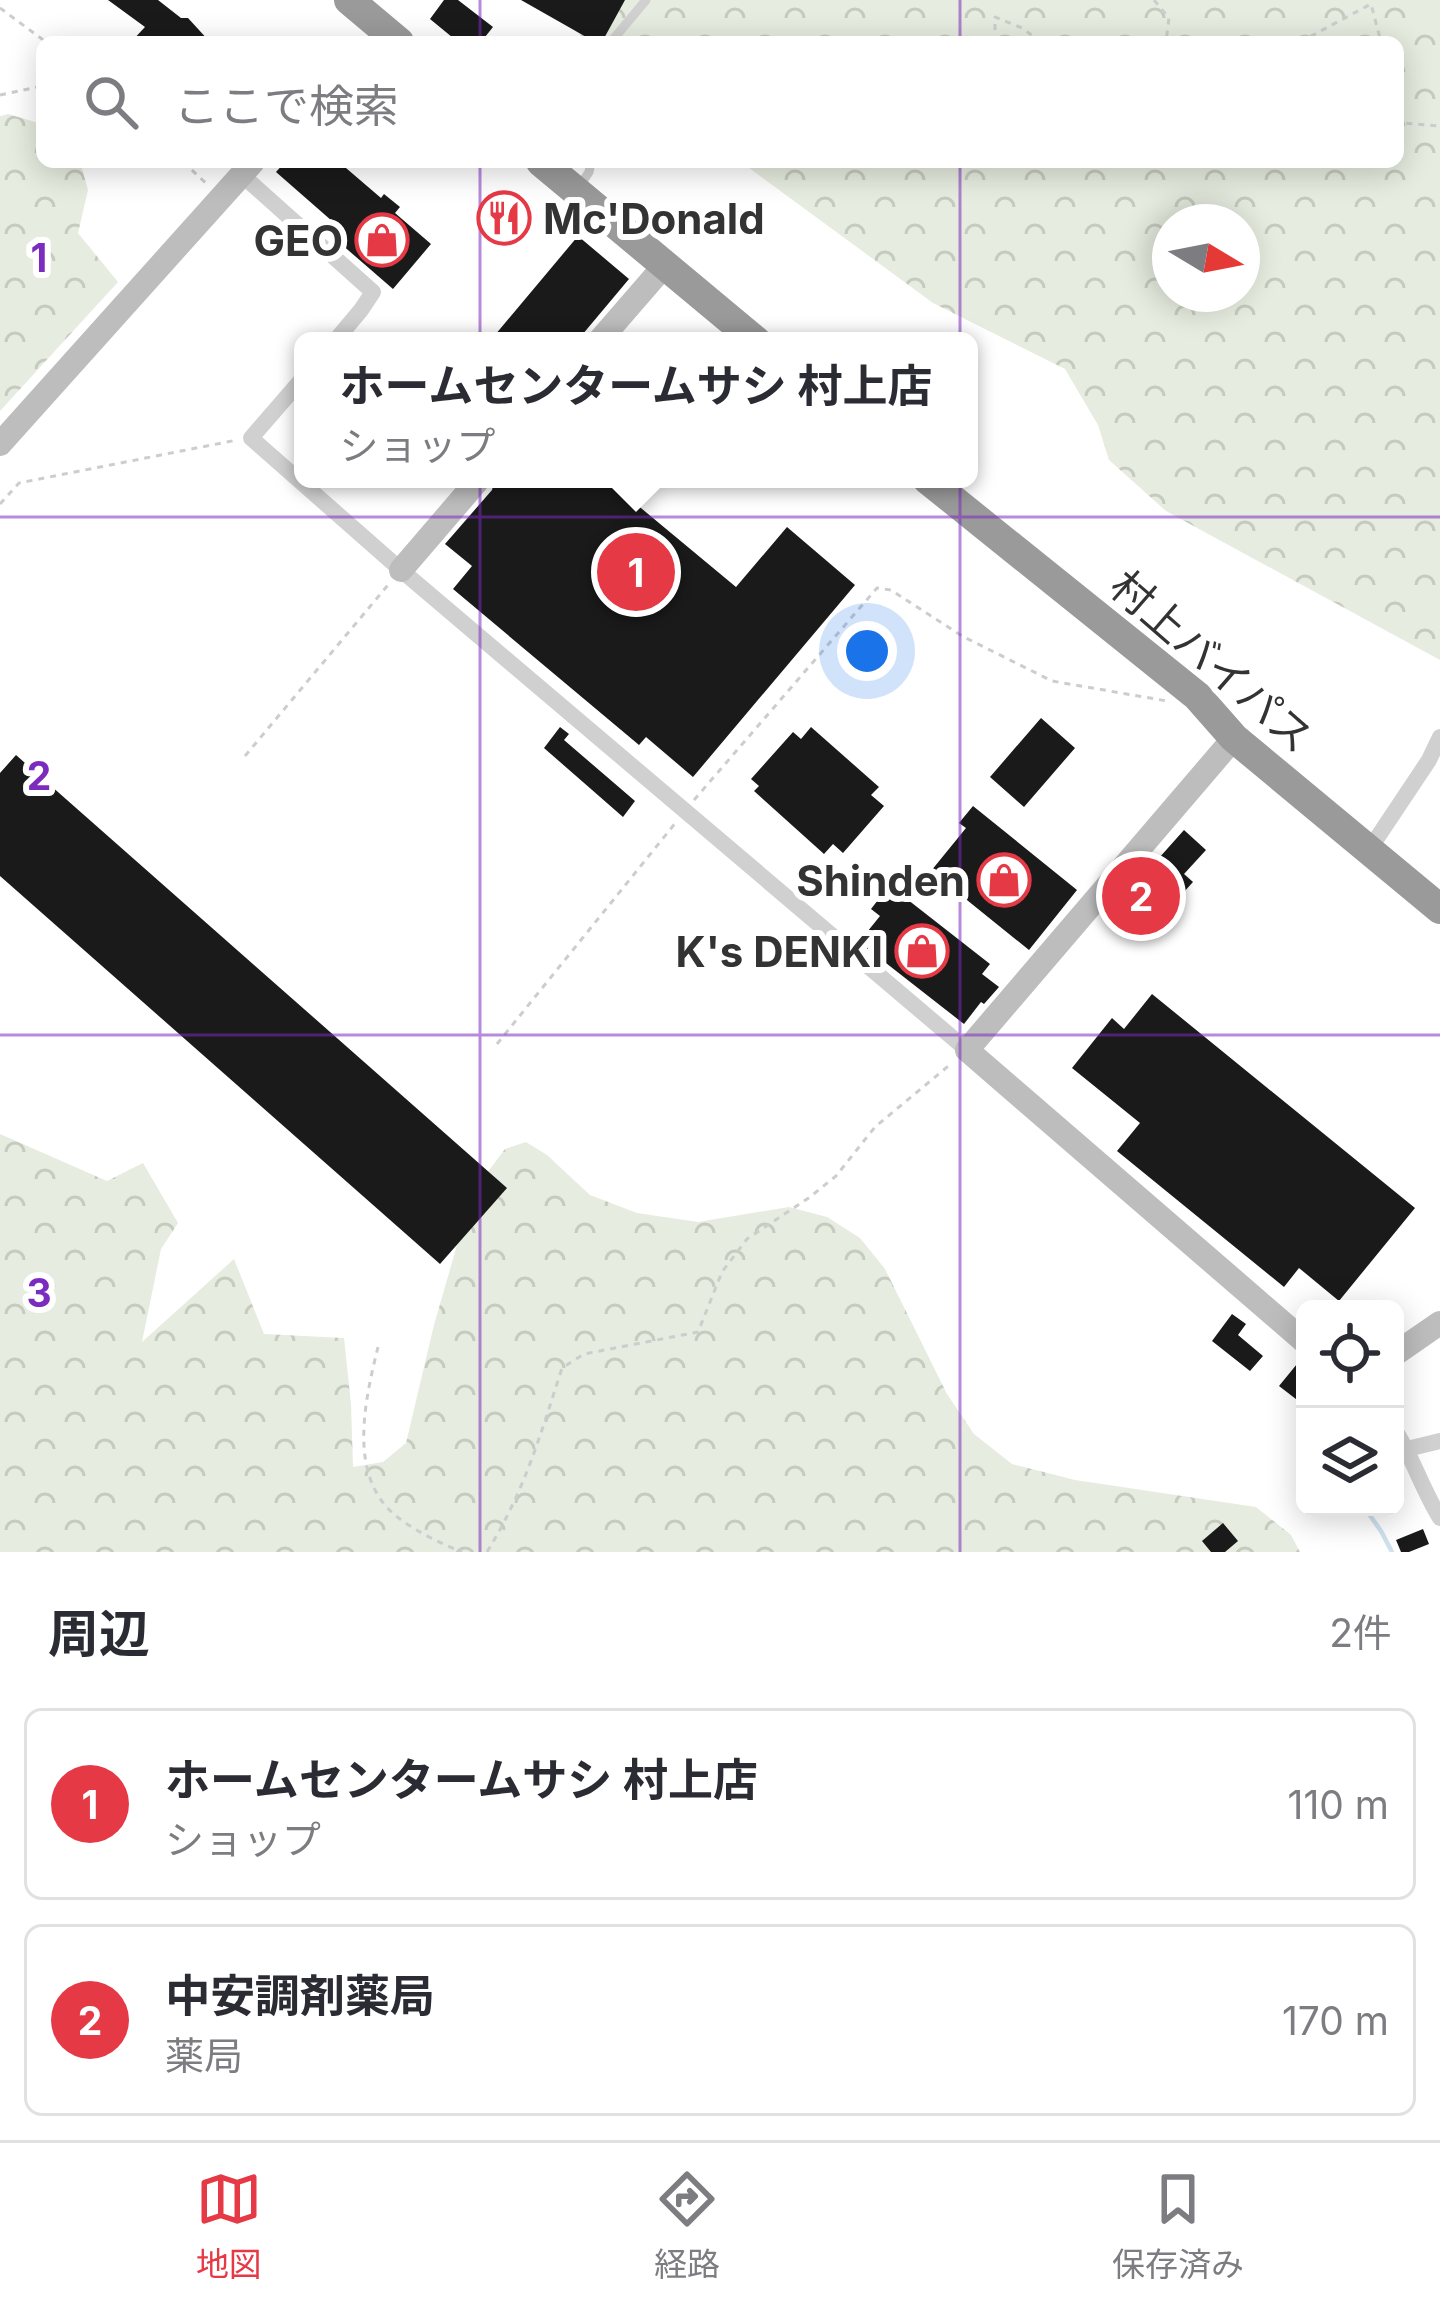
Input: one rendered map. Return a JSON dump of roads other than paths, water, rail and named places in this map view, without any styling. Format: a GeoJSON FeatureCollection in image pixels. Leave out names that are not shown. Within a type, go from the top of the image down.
{"type":"FeatureCollection","features":[{"type":"Feature","properties":{"kind":"highway"},"geometry":{"type":"LineString","coordinates":[[349,0],[377,36]]}},
{"type":"Feature","properties":{"kind":"highway"},"geometry":{"type":"LineString","coordinates":[[548,168],[745,332]]}},
{"type":"Feature","properties":{"kind":"highway","name":"村上バイパス"},"geometry":{"type":"LineString","coordinates":[[938,488],[1197,696],[1234,738],[1440,909]]}},
{"type":"Feature","properties":{"kind":"street"},"geometry":{"type":"LineString","coordinates":[[0,444],[248,169],[373,292],[342,332]]}},
{"type":"Feature","properties":{"kind":"street"},"geometry":{"type":"LineString","coordinates":[[607,332],[664,266]]}},
{"type":"Feature","properties":{"kind":"street"},"geometry":{"type":"LineString","coordinates":[[294,388],[251,438],[294,476]]}},
{"type":"Feature","properties":{"kind":"street"},"geometry":{"type":"LineString","coordinates":[[307,488],[1296,1334]]}},
{"type":"Feature","properties":{"kind":"street"},"geometry":{"type":"LineString","coordinates":[[400,570],[471,488]]}},
{"type":"Feature","properties":{"kind":"street"},"geometry":{"type":"LineString","coordinates":[[1369,850],[1430,760],[1440,737]]}},
{"type":"Feature","properties":{"kind":"street"},"geometry":{"type":"LineString","coordinates":[[967,1050],[1234,738]]}},
{"type":"Feature","properties":{"kind":"street"},"geometry":{"type":"LineString","coordinates":[[1404,1348],[1440,1323]]}},
{"type":"Feature","properties":{"kind":"street"},"geometry":{"type":"LineString","coordinates":[[1407,1449],[1440,1441]]}},
{"type":"Feature","properties":{"kind":"street"},"geometry":{"type":"LineString","coordinates":[[1404,1444],[1421,1488],[1440,1518]]}},
{"type":"Feature","properties":{"kind":"lane"},"geometry":{"type":"LineString","coordinates":[[616,36],[646,0]]}},
{"type":"Feature","properties":{"kind":"lane"},"geometry":{"type":"LineString","coordinates":[[576,191],[590,168]]}},
{"type":"Feature","properties":{"kind":"waterway"},"geometry":{"type":"LineString","coordinates":[[1370,1516],[1392,1552]]}},
{"type":"Feature","properties":{"kind":"place","name":"Mc'Donald"},"geometry":{"type":"Point","coordinates":[504,218]}},
{"type":"Feature","properties":{"kind":"place","name":"GEO"},"geometry":{"type":"Point","coordinates":[382,240]}},
{"type":"Feature","properties":{"kind":"place","name":"ホームセンタームサシ 村上店"},"geometry":{"type":"Point","coordinates":[636,572]}},
{"type":"Feature","properties":{"kind":"place","name":"Shinden"},"geometry":{"type":"Point","coordinates":[1004,880]}},
{"type":"Feature","properties":{"kind":"place","name":"中安調剤薬局"},"geometry":{"type":"Point","coordinates":[1141,896]}},
{"type":"Feature","properties":{"kind":"place","name":"K's DENKI"},"geometry":{"type":"Point","coordinates":[922,951]}}]}
